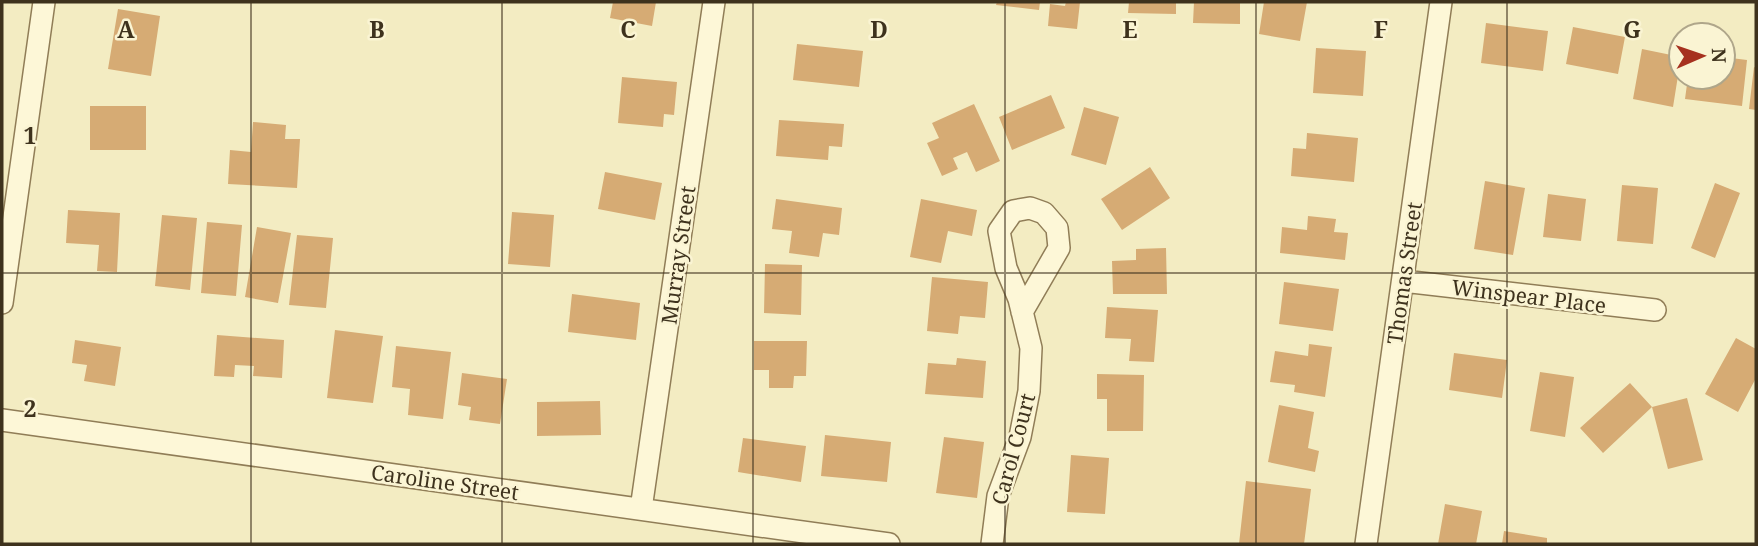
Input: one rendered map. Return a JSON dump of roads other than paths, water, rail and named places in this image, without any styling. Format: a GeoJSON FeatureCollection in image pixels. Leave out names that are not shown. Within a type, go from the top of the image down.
{"type":"FeatureCollection","features":[{"type":"Feature","properties":{"kind":"street"},"geometry":{"type":"LineString","coordinates":[[2,303],[44,2]]}},
{"type":"Feature","properties":{"kind":"street","name":"Murray Street"},"geometry":{"type":"LineString","coordinates":[[641,509],[714,2]]}},
{"type":"Feature","properties":{"kind":"street","name":"Thomas Street"},"geometry":{"type":"LineString","coordinates":[[1366,544],[1441,2]]}},
{"type":"Feature","properties":{"kind":"street","name":"Winspear Place"},"geometry":{"type":"LineString","coordinates":[[1403,281],[1655,310]]}},
{"type":"Feature","properties":{"kind":"street","name":"Carol Court"},"geometry":{"type":"LineString","coordinates":[[992,544],[998,496],[1020,437],[1029,391],[1031,348],[1022,312]]}},
{"type":"Feature","properties":{"kind":"street","name":"Caroline Street"},"geometry":{"type":"LineString","coordinates":[[2,419],[888,544]]}}]}
